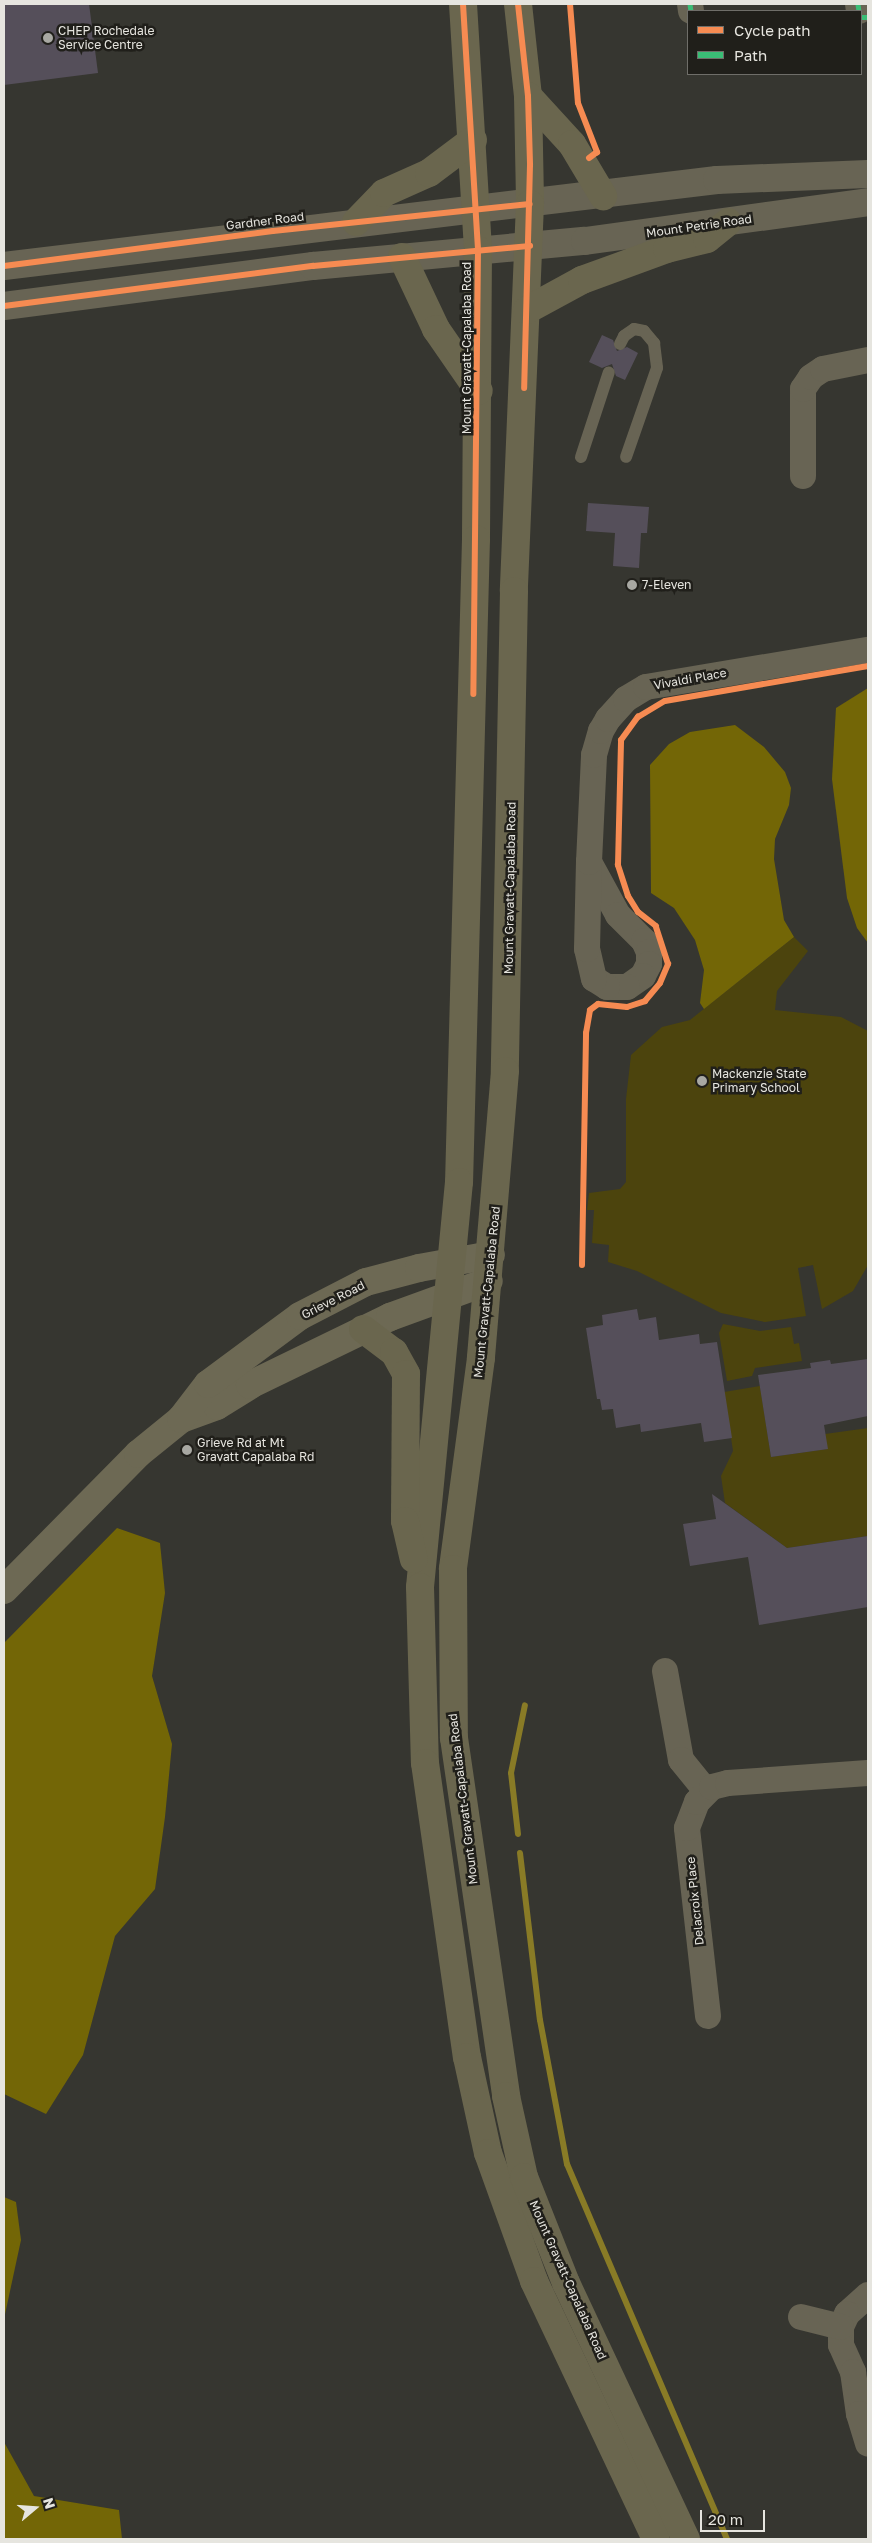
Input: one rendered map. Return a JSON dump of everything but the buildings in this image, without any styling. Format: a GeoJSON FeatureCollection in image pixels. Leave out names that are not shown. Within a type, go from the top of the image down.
{"type":"FeatureCollection","features":[{"type":"Feature","properties":{"kind":"highway","name":"Mount Gravatt-Capalaba Road"},"geometry":{"type":"LineString","coordinates":[[463,4],[473,140],[478,250],[479,391],[466,984],[459,1182],[420,1587],[422,1713],[430,1816],[467,2057],[488,2153],[534,2281],[656,2539]]}},
{"type":"Feature","properties":{"kind":"highway","name":"Mount Gravatt-Capalaba Road"},"geometry":{"type":"LineString","coordinates":[[518,4],[528,96],[530,246],[514,591],[505,1071],[489,1281],[481,1358],[457,1520],[451,1662],[455,1748],[500,2058],[514,2137],[535,2211],[686,2539]]}},
{"type":"Feature","properties":{"kind":"highway"},"geometry":{"type":"LineString","coordinates":[[528,96],[572,144],[603,196]]}},
{"type":"Feature","properties":{"kind":"highway"},"geometry":{"type":"LineString","coordinates":[[356,222],[384,193],[429,173],[473,140]]}},
{"type":"Feature","properties":{"kind":"highway"},"geometry":{"type":"LineString","coordinates":[[527,310],[582,280],[667,249],[707,239],[728,222]]}},
{"type":"Feature","properties":{"kind":"highway"},"geometry":{"type":"LineString","coordinates":[[402,257],[436,329],[479,391]]}},
{"type":"Feature","properties":{"kind":"highway"},"geometry":{"type":"LineString","coordinates":[[364,1329],[394,1352],[406,1374],[405,1521],[420,1587]]}},
{"type":"Feature","properties":{"kind":"main road","name":"Grieve Road"},"geometry":{"type":"LineString","coordinates":[[4,1590],[138,1454],[181,1419],[208,1384],[323,1302],[374,1280],[450,1261],[491,1255]]}},
{"type":"Feature","properties":{"kind":"main road","name":"Grieve Road"},"geometry":{"type":"LineString","coordinates":[[181,1419],[217,1406],[250,1385],[364,1329],[448,1294],[489,1281]]}},
{"type":"Feature","properties":{"kind":"street"},"geometry":{"type":"LineString","coordinates":[[530,204],[741,178],[868,174]]}},
{"type":"Feature","properties":{"kind":"street","name":"Mount Petrie Road"},"geometry":{"type":"LineString","coordinates":[[530,246],[728,222],[868,202]]}},
{"type":"Feature","properties":{"kind":"street","name":"Gardner Road"},"geometry":{"type":"LineString","coordinates":[[4,266],[356,222],[530,204]]}},
{"type":"Feature","properties":{"kind":"street"},"geometry":{"type":"LineString","coordinates":[[4,306],[402,257],[530,246]]}},
{"type":"Feature","properties":{"kind":"street"},"geometry":{"type":"LineString","coordinates":[[803,476],[803,389],[811,377],[823,369],[868,360]]}},
{"type":"Feature","properties":{"kind":"street","name":"Vivaldi Place"},"geometry":{"type":"LineString","coordinates":[[589,862],[597,742],[608,719],[626,699],[646,687],[673,681],[868,650]]}},
{"type":"Feature","properties":{"kind":"street"},"geometry":{"type":"LineString","coordinates":[[665,1671],[681,1760],[706,1791],[720,1784],[738,1781],[868,1773]]}},
{"type":"Feature","properties":{"kind":"street","name":"Delacroix Place"},"geometry":{"type":"LineString","coordinates":[[706,1791],[697,1802],[687,1828],[708,2016]]}},
{"type":"Feature","properties":{"kind":"street"},"geometry":{"type":"LineString","coordinates":[[868,2296],[847,2314],[841,2327],[841,2345],[853,2372],[859,2414],[868,2444]]}},
{"type":"Feature","properties":{"kind":"street"},"geometry":{"type":"LineString","coordinates":[[801,2317],[841,2327]]}},
{"type":"Feature","properties":{"kind":"lane"},"geometry":{"type":"LineString","coordinates":[[620,344],[624,336],[634,329],[644,331],[654,343],[657,368],[626,457]]}},
{"type":"Feature","properties":{"kind":"lane"},"geometry":{"type":"LineString","coordinates":[[581,457],[609,372]]}},
{"type":"Feature","properties":{"kind":"shaded area"},"geometry":{"type":"Polygon","coordinates":[[[868,688],[868,943],[857,928],[847,898],[832,779],[836,708],[868,688]]]}},
{"type":"Feature","properties":{"kind":"shaded area"},"geometry":{"type":"Polygon","coordinates":[[[735,725],[764,747],[785,772],[791,788],[789,805],[775,839],[774,859],[784,920],[794,937],[704,1009],[700,1003],[704,970],[695,940],[674,908],[651,893],[650,765],[669,744],[690,732],[735,725]]]}},
{"type":"Feature","properties":{"kind":"shaded area"},"geometry":{"type":"Polygon","coordinates":[[[794,937],[808,951],[777,991],[775,1010],[841,1017],[868,1031],[868,1265],[853,1291],[822,1309],[813,1265],[798,1268],[806,1316],[765,1322],[721,1313],[637,1271],[608,1262],[609,1245],[592,1243],[594,1210],[587,1210],[589,1193],[620,1189],[626,1182],[626,1099],[631,1055],[662,1027],[690,1020],[794,937]]]}},
{"type":"Feature","properties":{"kind":"shaded area"},"geometry":{"type":"Polygon","coordinates":[[[723,1324],[760,1331],[791,1327],[794,1344],[799,1343],[802,1361],[755,1368],[752,1376],[727,1381],[719,1333],[723,1324]]]}},
{"type":"Feature","properties":{"kind":"shaded area"},"geometry":{"type":"Polygon","coordinates":[[[760,1386],[771,1457],[827,1449],[825,1434],[868,1428],[868,1536],[787,1548],[725,1503],[721,1476],[733,1451],[724,1392],[760,1386]]]}},
{"type":"Feature","properties":{"kind":"shaded area"},"geometry":{"type":"Polygon","coordinates":[[[117,1528],[160,1543],[165,1593],[152,1676],[172,1744],[165,1817],[155,1889],[115,1936],[83,2055],[46,2114],[4,2094],[4,1643],[117,1528]]]}},
{"type":"Feature","properties":{"kind":"shaded area"},"geometry":{"type":"Polygon","coordinates":[[[4,2197],[16,2202],[21,2240],[4,2319],[4,2197]]]}},
{"type":"Feature","properties":{"kind":"shaded area"},"geometry":{"type":"Polygon","coordinates":[[[4,2442],[34,2496],[119,2510],[122,2539],[4,2539],[4,2442]]]}},
{"type":"Feature","properties":{"kind":"waterway"},"geometry":{"type":"LineString","coordinates":[[518,1834],[511,1773],[525,1705]]}},
{"type":"Feature","properties":{"kind":"waterway"},"geometry":{"type":"LineString","coordinates":[[520,1853],[540,2020],[567,2164],[727,2539]]}},
{"type":"Feature","properties":{"kind":"marked path"},"geometry":{"type":"LineString","coordinates":[[690,4],[691,10]]}},
{"type":"Feature","properties":{"kind":"marked path"},"geometry":{"type":"LineString","coordinates":[[858,4],[859,10]]}},
{"type":"Feature","properties":{"kind":"marked path"},"geometry":{"type":"LineString","coordinates":[[862,17],[868,17]]}},
{"type":"Feature","properties":{"kind":"cycle path"},"geometry":{"type":"LineString","coordinates":[[463,4],[478,250],[473,694]]}},
{"type":"Feature","properties":{"kind":"cycle path"},"geometry":{"type":"LineString","coordinates":[[518,4],[528,96],[530,165],[524,388]]}},
{"type":"Feature","properties":{"kind":"cycle path"},"geometry":{"type":"LineString","coordinates":[[570,4],[578,103],[597,152],[589,158]]}},
{"type":"Feature","properties":{"kind":"cycle path"},"geometry":{"type":"LineString","coordinates":[[4,266],[273,231],[530,204]]}},
{"type":"Feature","properties":{"kind":"cycle path"},"geometry":{"type":"LineString","coordinates":[[4,306],[313,266],[530,246]]}},
{"type":"Feature","properties":{"kind":"cycle path"},"geometry":{"type":"LineString","coordinates":[[582,1265],[586,1033],[590,1010],[598,1004],[627,1007],[645,1001],[660,983],[668,964],[656,926],[638,912],[628,896],[618,865],[621,740],[638,717],[665,701],[868,666]]}},
{"type":"Feature","properties":{"kind":"place","name":"CHEP Rochedale Service Centre"},"geometry":{"type":"Point","coordinates":[48,38]}},
{"type":"Feature","properties":{"kind":"place","name":"7-Eleven"},"geometry":{"type":"Point","coordinates":[632,585]}},
{"type":"Feature","properties":{"kind":"place","name":"Mackenzie State Primary School"},"geometry":{"type":"Point","coordinates":[702,1081]}},
{"type":"Feature","properties":{"kind":"place","name":"Grieve Rd at Mt Gravatt Capalaba Rd"},"geometry":{"type":"Point","coordinates":[187,1450]}}]}
